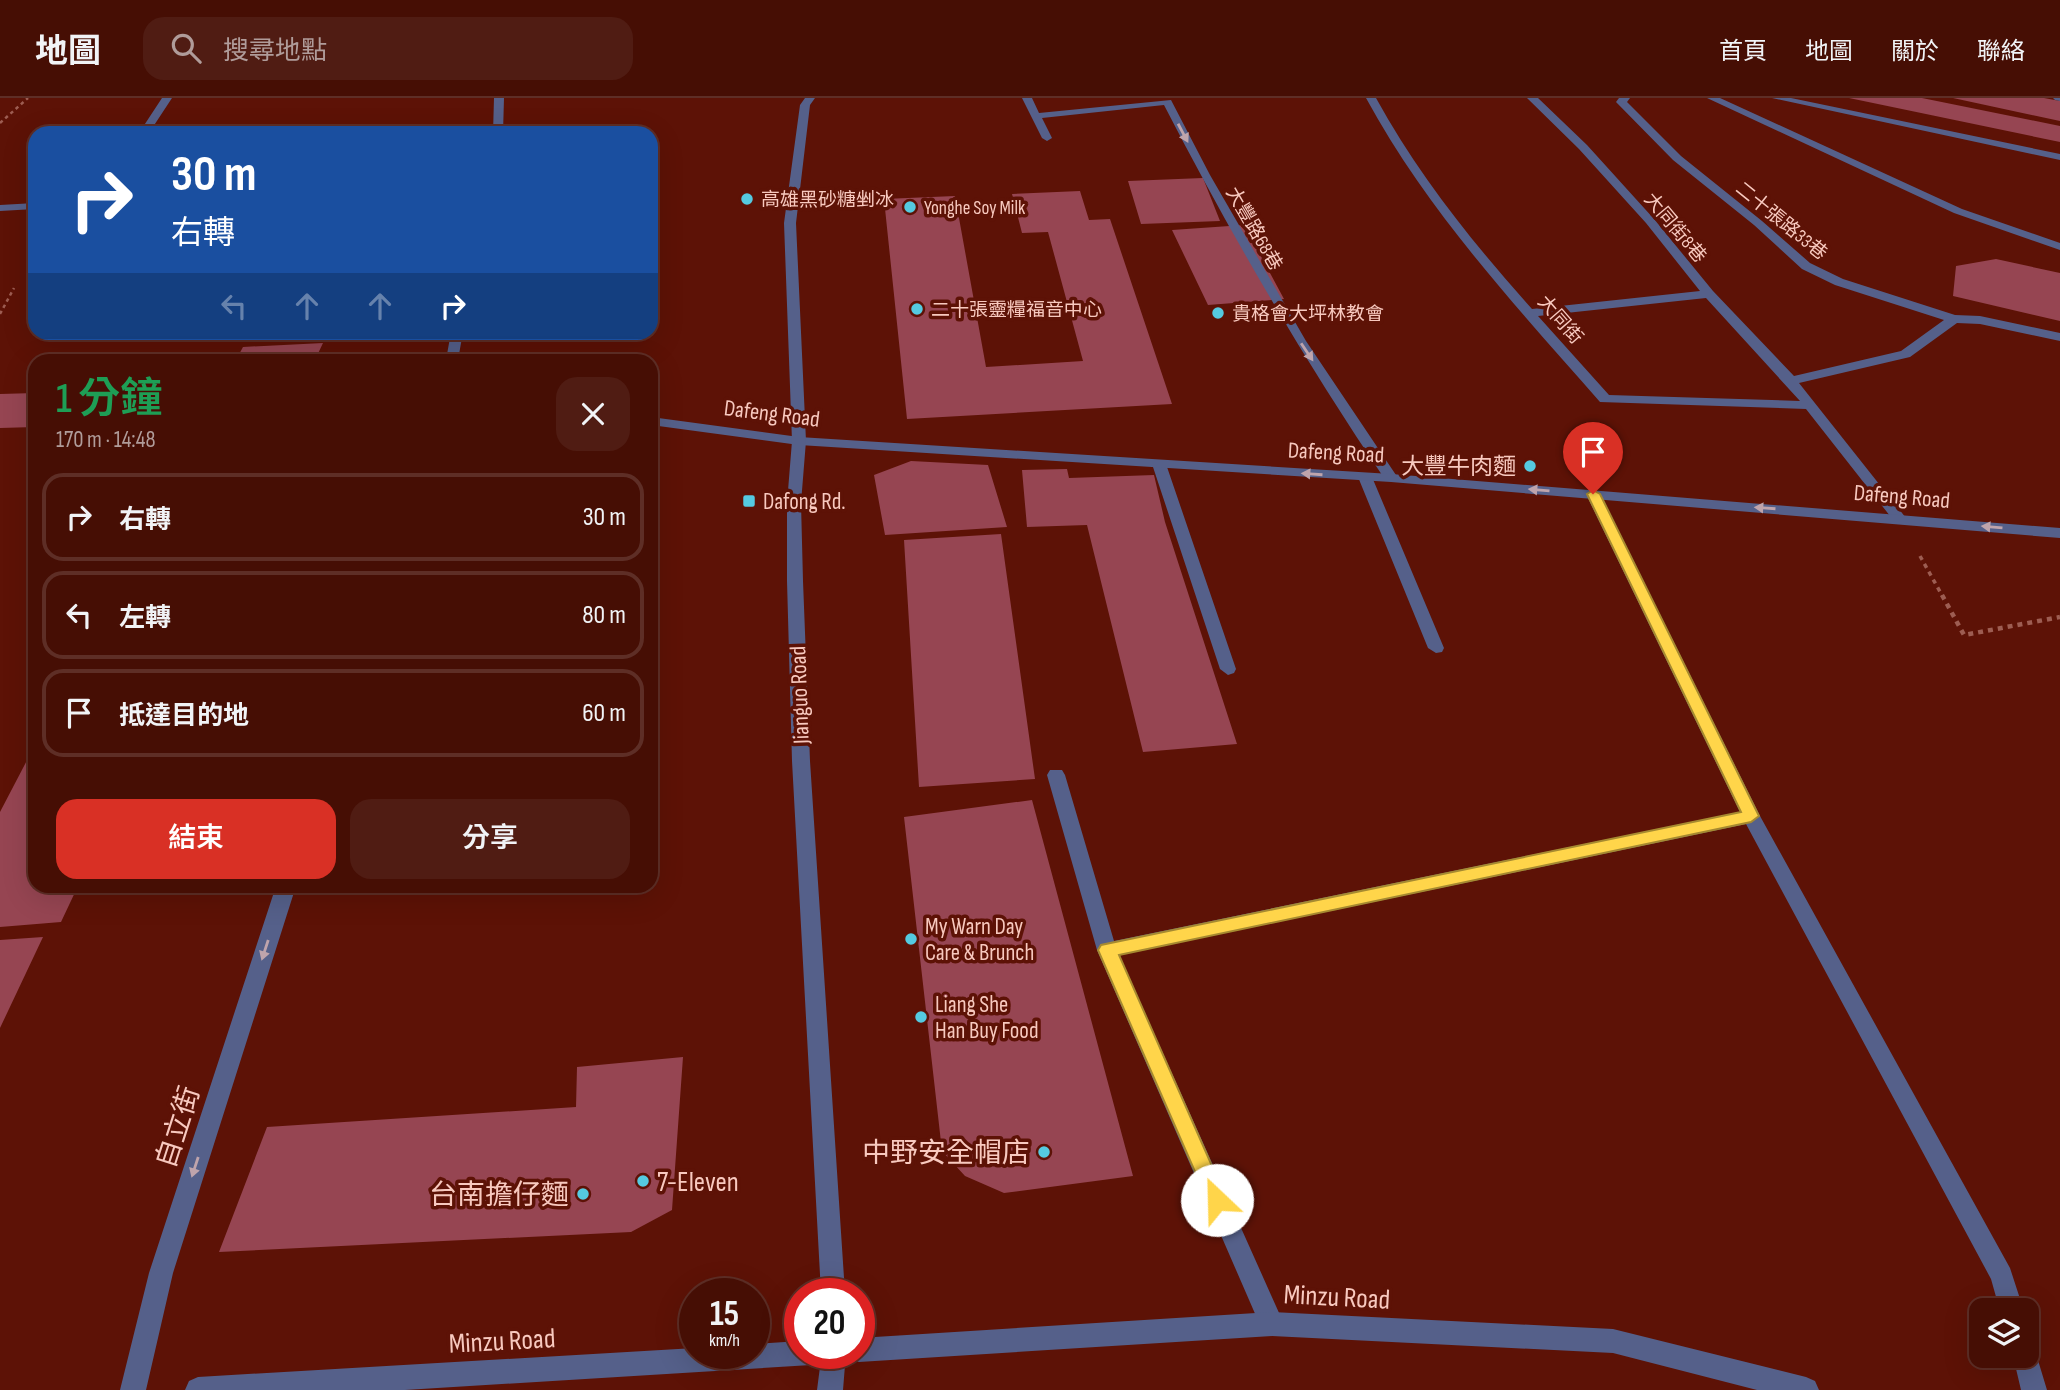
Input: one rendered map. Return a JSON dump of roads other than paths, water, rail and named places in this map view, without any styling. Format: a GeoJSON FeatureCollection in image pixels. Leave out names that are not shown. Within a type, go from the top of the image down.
{"type":"FeatureCollection","features":[{"type":"Feature","properties":{"kind":"street"},"geometry":{"type":"LineString","coordinates":[[149,126],[167,98]]}},
{"type":"Feature","properties":{"kind":"street"},"geometry":{"type":"LineString","coordinates":[[498,126],[499,98]]}},
{"type":"Feature","properties":{"kind":"street","name":"Jianguo Road"},"geometry":{"type":"LineString","coordinates":[[810,98],[805,105],[790,223],[799,441],[794,503],[801,761],[832,1278]]}},
{"type":"Feature","properties":{"kind":"street"},"geometry":{"type":"LineString","coordinates":[[1027,98],[1047,138]]}},
{"type":"Feature","properties":{"kind":"street","name":"大同街"},"geometry":{"type":"LineString","coordinates":[[1371,98],[1386,128],[1465,239],[1605,399],[1809,405]]}},
{"type":"Feature","properties":{"kind":"street","name":"大同街8巷"},"geometry":{"type":"LineString","coordinates":[[1532,98],[1591,156],[1709,294],[1790,381]]}},
{"type":"Feature","properties":{"kind":"street","name":"二十張路33巷"},"geometry":{"type":"LineString","coordinates":[[1625,98],[1621,102],[1677,159],[1758,223],[1806,266],[1839,282],[1954,319]]}},
{"type":"Feature","properties":{"kind":"street"},"geometry":{"type":"LineString","coordinates":[[1712,98],[1958,211],[2060,247]]}},
{"type":"Feature","properties":{"kind":"street"},"geometry":{"type":"LineString","coordinates":[[1777,98],[2060,157]]}},
{"type":"Feature","properties":{"kind":"street","name":"大豐路68巷"},"geometry":{"type":"LineString","coordinates":[[1036,116],[1165,100],[1300,341],[1391,478]]}},
{"type":"Feature","properties":{"kind":"street"},"geometry":{"type":"LineString","coordinates":[[0,208],[28,206]]}},
{"type":"Feature","properties":{"kind":"street"},"geometry":{"type":"LineString","coordinates":[[1531,313],[1709,294]]}},
{"type":"Feature","properties":{"kind":"street"},"geometry":{"type":"LineString","coordinates":[[1899,518],[1790,381],[1905,354],[1954,319],[1980,320],[2060,337]]}},
{"type":"Feature","properties":{"kind":"street","name":"Dafeng Road"},"geometry":{"type":"LineString","coordinates":[[658,422],[799,441],[1391,478],[2060,533]]}},
{"type":"Feature","properties":{"kind":"street"},"geometry":{"type":"LineString","coordinates":[[1159,464],[1228,669]]}},
{"type":"Feature","properties":{"kind":"street"},"geometry":{"type":"LineString","coordinates":[[1365,477],[1436,648]]}},
{"type":"Feature","properties":{"kind":"street"},"geometry":{"type":"LineString","coordinates":[[1593,494],[1751,816],[2002,1276],[2008,1298]]}},
{"type":"Feature","properties":{"kind":"street"},"geometry":{"type":"LineString","coordinates":[[1056,775],[1107,950],[1272,1324]]}},
{"type":"Feature","properties":{"kind":"street"},"geometry":{"type":"LineString","coordinates":[[1107,950],[1751,816]]}},
{"type":"Feature","properties":{"kind":"street","name":"自立街"},"geometry":{"type":"LineString","coordinates":[[133,1390],[161,1273],[284,893]]}},
{"type":"Feature","properties":{"kind":"street","name":"Minzu Road"},"geometry":{"type":"LineString","coordinates":[[875,1349],[1272,1324],[1613,1341],[1807,1390]]}},
{"type":"Feature","properties":{"kind":"street","name":"Minzu Road"},"geometry":{"type":"LineString","coordinates":[[198,1390],[784,1355]]}},
{"type":"Feature","properties":{"kind":"street"},"geometry":{"type":"LineString","coordinates":[[2028,1368],[2034,1390]]}},
{"type":"Feature","properties":{"kind":"street"},"geometry":{"type":"LineString","coordinates":[[831,1390],[833,1369]]}},
{"type":"Feature","properties":{"kind":"place","name":"高雄黑砂糖剉冰"},"geometry":{"type":"Point","coordinates":[747,199]}},
{"type":"Feature","properties":{"kind":"place","name":"Yonghe Soy Milk"},"geometry":{"type":"Point","coordinates":[910,207]}},
{"type":"Feature","properties":{"kind":"place","name":"二十張靈糧福音中心"},"geometry":{"type":"Point","coordinates":[917,309]}},
{"type":"Feature","properties":{"kind":"place","name":"貴格會大坪林教會"},"geometry":{"type":"Point","coordinates":[1218,313]}},
{"type":"Feature","properties":{"kind":"place","name":"大豐牛肉麵"},"geometry":{"type":"Point","coordinates":[1530,466]}},
{"type":"Feature","properties":{"kind":"place","name":"Dafong Rd."},"geometry":{"type":"Point","coordinates":[749,501]}},
{"type":"Feature","properties":{"kind":"place","name":"My Warn Day Care & Brunch"},"geometry":{"type":"Point","coordinates":[911,939]}},
{"type":"Feature","properties":{"kind":"place","name":"Liang She Han Buy Food"},"geometry":{"type":"Point","coordinates":[921,1017]}},
{"type":"Feature","properties":{"kind":"place","name":"中野安全帽店"},"geometry":{"type":"Point","coordinates":[1044,1152]}},
{"type":"Feature","properties":{"kind":"place","name":"7-Eleven"},"geometry":{"type":"Point","coordinates":[643,1181]}},
{"type":"Feature","properties":{"kind":"place","name":"台南擔仔麵"},"geometry":{"type":"Point","coordinates":[583,1194]}}]}
